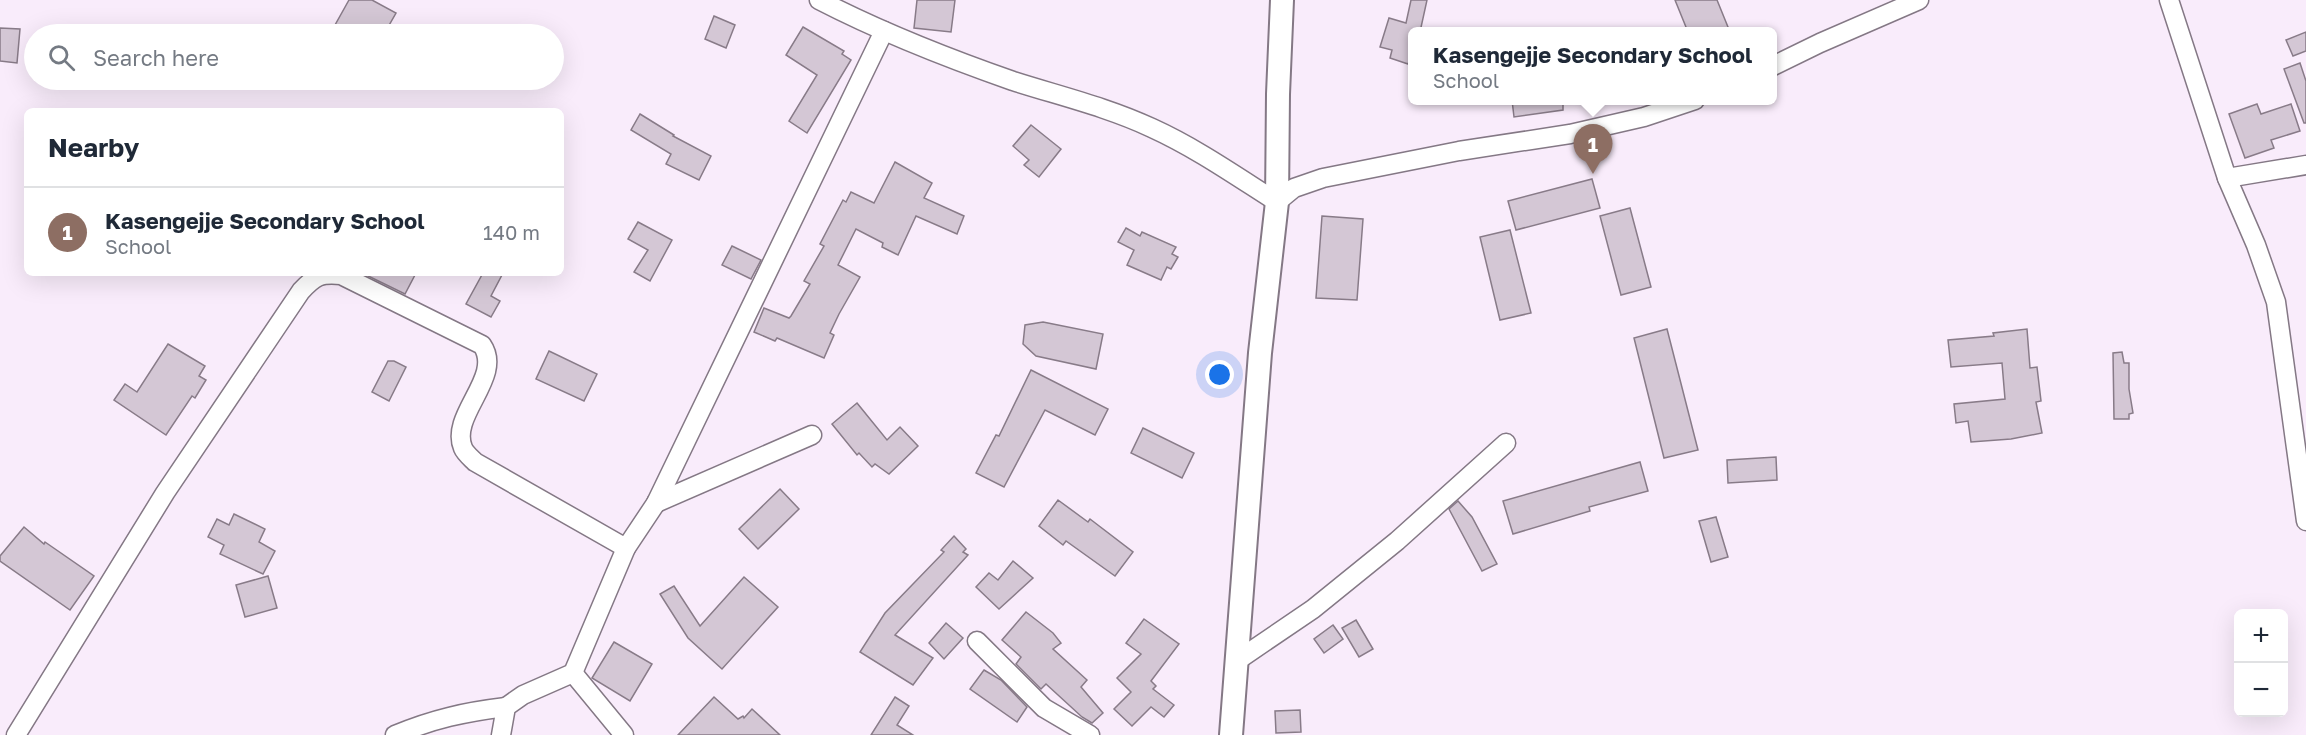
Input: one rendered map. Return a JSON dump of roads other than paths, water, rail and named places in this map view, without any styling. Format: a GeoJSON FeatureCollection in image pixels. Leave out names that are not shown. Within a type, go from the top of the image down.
{"type":"FeatureCollection","features":[{"type":"Feature","properties":{"kind":"street"},"geometry":{"type":"LineString","coordinates":[[819,0],[853,8],[884,32],[1013,81],[1102,108],[1150,127],[1195,149],[1277,202]]}},
{"type":"Feature","properties":{"kind":"street"},"geometry":{"type":"LineString","coordinates":[[1231,735],[1260,353],[1277,202],[1282,0]]}},
{"type":"Feature","properties":{"kind":"street"},"geometry":{"type":"LineString","coordinates":[[1777,64],[1919,0]]}},
{"type":"Feature","properties":{"kind":"street"},"geometry":{"type":"LineString","coordinates":[[2169,0],[2227,178],[2256,245],[2276,302],[2306,521]]}},
{"type":"Feature","properties":{"kind":"street"},"geometry":{"type":"LineString","coordinates":[[395,735],[432,720],[506,707],[523,695],[573,673],[626,548],[656,503],[884,32]]}},
{"type":"Feature","properties":{"kind":"street"},"geometry":{"type":"LineString","coordinates":[[1277,202],[1294,188],[1323,178],[1459,151],[1570,134],[1644,117],[1680,105]]}},
{"type":"Feature","properties":{"kind":"street"},"geometry":{"type":"LineString","coordinates":[[2227,178],[2306,165]]}},
{"type":"Feature","properties":{"kind":"street"},"geometry":{"type":"LineString","coordinates":[[16,735],[172,484],[301,291],[318,276]]}},
{"type":"Feature","properties":{"kind":"street"},"geometry":{"type":"LineString","coordinates":[[343,276],[482,345],[489,365],[463,426],[461,441],[464,450],[475,462],[626,548]]}},
{"type":"Feature","properties":{"kind":"street"},"geometry":{"type":"LineString","coordinates":[[656,503],[812,435]]}},
{"type":"Feature","properties":{"kind":"street"},"geometry":{"type":"LineString","coordinates":[[1238,660],[1313,609],[1397,541],[1506,443]]}},
{"type":"Feature","properties":{"kind":"street"},"geometry":{"type":"LineString","coordinates":[[977,641],[1044,708],[1090,735]]}},
{"type":"Feature","properties":{"kind":"street"},"geometry":{"type":"LineString","coordinates":[[573,673],[624,735]]}},
{"type":"Feature","properties":{"kind":"street"},"geometry":{"type":"LineString","coordinates":[[501,735],[506,707]]}},
{"type":"Feature","properties":{"kind":"place","name":"Kasengejje Secondary School"},"geometry":{"type":"Point","coordinates":[1593,174]}}]}
